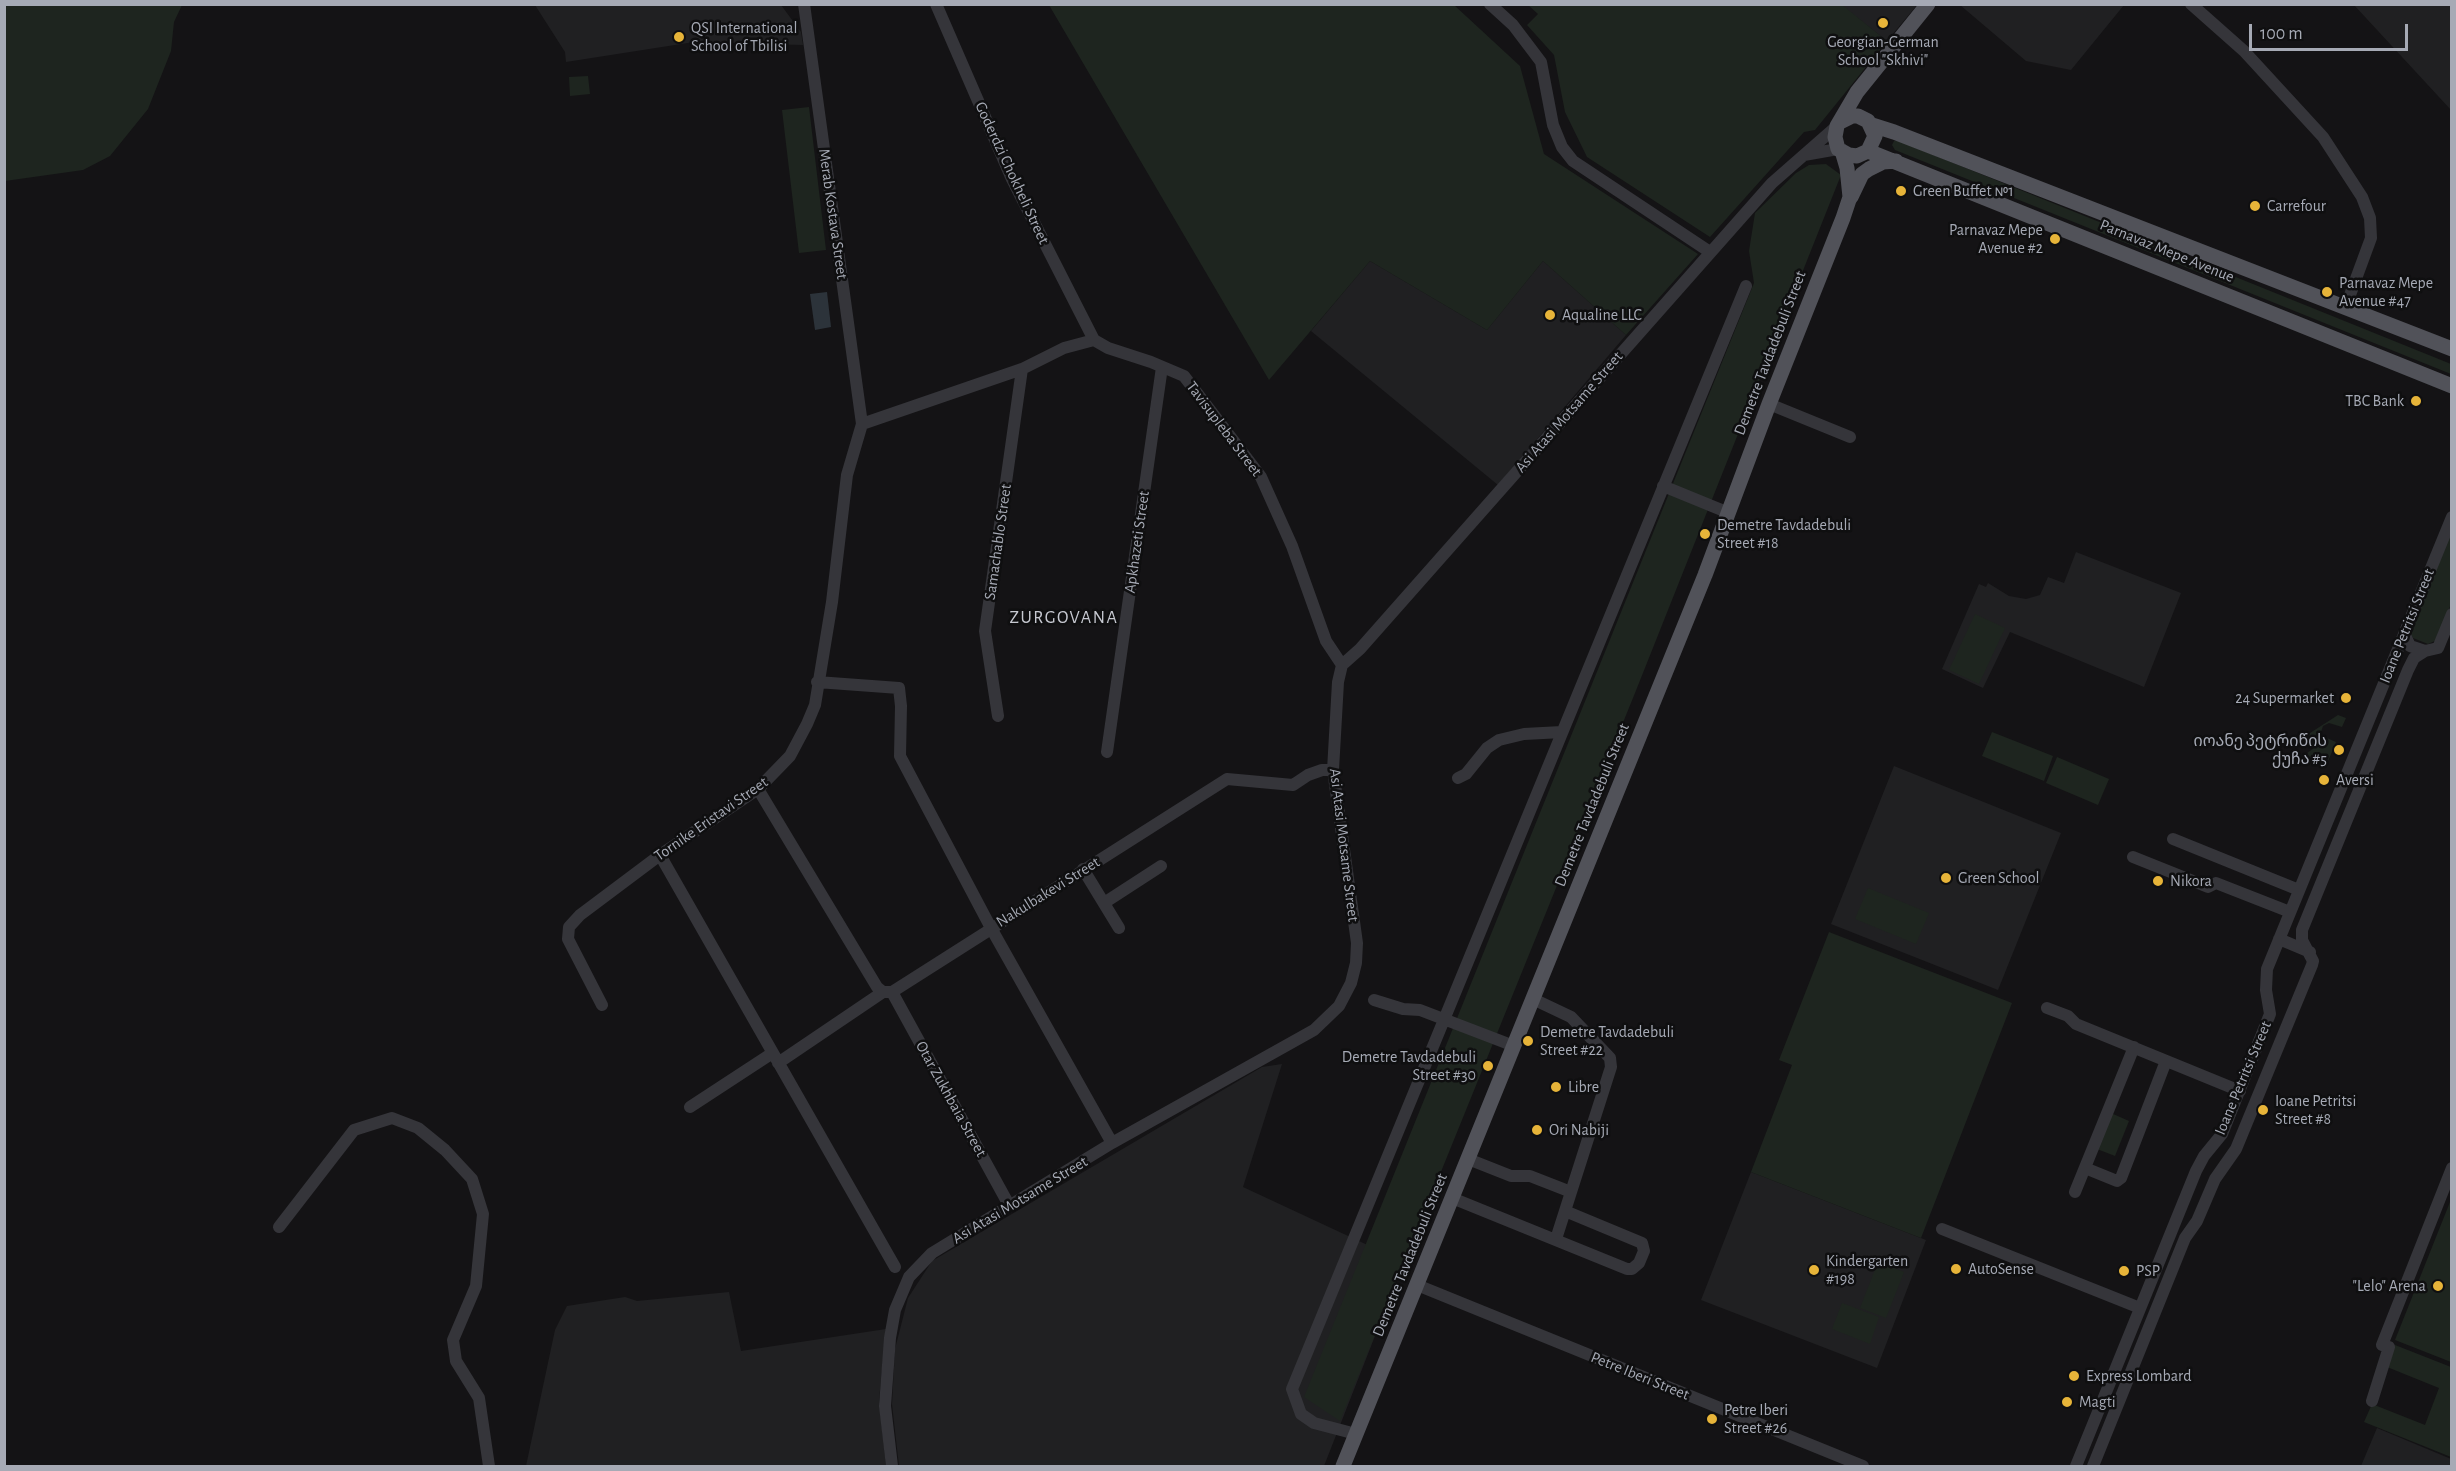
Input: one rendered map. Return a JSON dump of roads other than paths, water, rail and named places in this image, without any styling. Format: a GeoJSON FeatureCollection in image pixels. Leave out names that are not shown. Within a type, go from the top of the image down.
{"type":"FeatureCollection","features":[{"type":"Feature","properties":{"kind":"main road"},"geometry":{"type":"LineString","coordinates":[[1866,152],[1857,156],[1840,150],[1835,137],[1839,124],[1857,92],[1928,4]]}},
{"type":"Feature","properties":{"kind":"main road"},"geometry":{"type":"LineString","coordinates":[[1850,197],[1862,174],[1866,152],[1875,136],[1857,92]]}},
{"type":"Feature","properties":{"kind":"main road"},"geometry":{"type":"LineString","coordinates":[[1839,124],[1852,116],[1868,121]]}},
{"type":"Feature","properties":{"kind":"main road","name":"Parnavaz Mepe Avenue"},"geometry":{"type":"LineString","coordinates":[[1868,121],[2451,349]]}},
{"type":"Feature","properties":{"kind":"main road","name":"Demetre Tavdadebuli Street"},"geometry":{"type":"LineString","coordinates":[[1343,1467],[1729,513],[1850,197],[1847,168],[1840,150]]}},
{"type":"Feature","properties":{"kind":"main road","name":"Parnavaz Mepe Avenue"},"geometry":{"type":"LineString","coordinates":[[1866,152],[1896,161],[2451,386]]}},
{"type":"Feature","properties":{"kind":"main road"},"geometry":{"type":"LineString","coordinates":[[1862,174],[1883,162],[1896,161]]}},
{"type":"Feature","properties":{"kind":"street","name":"Merab Kostava Street"},"geometry":{"type":"LineString","coordinates":[[804,4],[862,424]]}},
{"type":"Feature","properties":{"kind":"street","name":"Goderdzi Chokheli Street"},"geometry":{"type":"LineString","coordinates":[[936,4],[1012,179],[1094,340]]}},
{"type":"Feature","properties":{"kind":"street"},"geometry":{"type":"LineString","coordinates":[[1490,4],[1513,25],[1541,62],[1553,125],[1562,147],[1573,161],[1710,252]]}},
{"type":"Feature","properties":{"kind":"street"},"geometry":{"type":"LineString","coordinates":[[2191,4],[2244,51],[2323,137],[2362,197],[2370,218],[2371,238],[2350,295],[2350,310]]}},
{"type":"Feature","properties":{"kind":"street","name":"Asi Atasi Motsame Street"},"geometry":{"type":"LineString","coordinates":[[892,1467],[886,1394],[890,1338],[895,1310],[909,1277],[932,1253],[1112,1143],[1314,1030],[1339,1006],[1351,984],[1356,963],[1357,943],[1333,770],[1338,682],[1342,665],[1360,649],[1772,183],[1839,124]]}},
{"type":"Feature","properties":{"kind":"street"},"geometry":{"type":"LineString","coordinates":[[1803,155],[1840,150]]}},
{"type":"Feature","properties":{"kind":"street"},"geometry":{"type":"LineString","coordinates":[[1356,1434],[1314,1422],[1302,1414],[1292,1389],[1746,286]]}},
{"type":"Feature","properties":{"kind":"street"},"geometry":{"type":"LineString","coordinates":[[862,424],[1022,369],[1064,348],[1094,340]]}},
{"type":"Feature","properties":{"kind":"street","name":"Tavisupleba Street"},"geometry":{"type":"LineString","coordinates":[[1094,340],[1108,348],[1184,376],[1261,477],[1292,546],[1326,640],[1342,665]]}},
{"type":"Feature","properties":{"kind":"street","name":"Apkhazeti Street"},"geometry":{"type":"LineString","coordinates":[[1107,752],[1162,367]]}},
{"type":"Feature","properties":{"kind":"street","name":"Samachablo Street"},"geometry":{"type":"LineString","coordinates":[[998,716],[985,631],[1022,369]]}},
{"type":"Feature","properties":{"kind":"street"},"geometry":{"type":"LineString","coordinates":[[1769,404],[1850,437]]}},
{"type":"Feature","properties":{"kind":"street","name":"Tornike Eristavi Street"},"geometry":{"type":"LineString","coordinates":[[602,1005],[568,939],[569,927],[580,915],[660,855],[758,789],[790,756],[807,724],[814,705],[832,602],[847,475],[862,424]]}},
{"type":"Feature","properties":{"kind":"street"},"geometry":{"type":"LineString","coordinates":[[1663,486],[1729,513]]}},
{"type":"Feature","properties":{"kind":"street","name":"Ioane Petritsi Street"},"geometry":{"type":"LineString","coordinates":[[2076,1467],[2196,1171],[2204,1156],[2222,1134],[2240,1091],[2270,1014],[2266,990],[2267,969],[2451,517]]}},
{"type":"Feature","properties":{"kind":"street","name":"Ioane Petritsi Street"},"geometry":{"type":"LineString","coordinates":[[2093,1467],[2185,1238],[2197,1221],[2215,1179],[2236,1149],[2310,972],[2313,961],[2302,940],[2302,930],[2408,670],[2414,658],[2425,651],[2438,648],[2451,615]]}},
{"type":"Feature","properties":{"kind":"street"},"geometry":{"type":"LineString","coordinates":[[2404,633],[2410,646],[2425,651]]}},
{"type":"Feature","properties":{"kind":"street"},"geometry":{"type":"LineString","coordinates":[[818,682],[899,688],[900,756],[991,928],[1112,1143]]}},
{"type":"Feature","properties":{"kind":"street"},"geometry":{"type":"LineString","coordinates":[[1458,778],[1466,774],[1487,748],[1499,740],[1524,734],[1562,732]]}},
{"type":"Feature","properties":{"kind":"street","name":"Nakulbakevi Street"},"geometry":{"type":"LineString","coordinates":[[690,1107],[887,992],[1227,779],[1293,785],[1308,775],[1322,770],[1333,770]]}},
{"type":"Feature","properties":{"kind":"street","name":"Otar Zukhbaia Street"},"geometry":{"type":"LineString","coordinates":[[758,789],[877,987],[887,992],[1009,1205]]}},
{"type":"Feature","properties":{"kind":"street"},"geometry":{"type":"LineString","coordinates":[[2326,824],[2342,831]]}},
{"type":"Feature","properties":{"kind":"street"},"geometry":{"type":"LineString","coordinates":[[2173,839],[2299,890]]}},
{"type":"Feature","properties":{"kind":"street"},"geometry":{"type":"LineString","coordinates":[[660,855],[895,1267]]}},
{"type":"Feature","properties":{"kind":"street"},"geometry":{"type":"LineString","coordinates":[[2133,857],[2208,887],[2216,883],[2288,918],[2302,930]]}},
{"type":"Feature","properties":{"kind":"street"},"geometry":{"type":"LineString","coordinates":[[1104,903],[1161,866]]}},
{"type":"Feature","properties":{"kind":"street"},"geometry":{"type":"LineString","coordinates":[[1083,869],[1119,928]]}},
{"type":"Feature","properties":{"kind":"street"},"geometry":{"type":"LineString","coordinates":[[2279,939],[2310,952]]}},
{"type":"Feature","properties":{"kind":"street"},"geometry":{"type":"LineString","coordinates":[[1533,999],[1571,1017],[1610,1058],[1611,1067],[1556,1239]]}},
{"type":"Feature","properties":{"kind":"street"},"geometry":{"type":"LineString","coordinates":[[1374,1000],[1403,1009],[1415,1008],[1514,1046]]}},
{"type":"Feature","properties":{"kind":"street"},"geometry":{"type":"LineString","coordinates":[[2047,1008],[2068,1016],[2076,1024],[2240,1091]]}},
{"type":"Feature","properties":{"kind":"street"},"geometry":{"type":"LineString","coordinates":[[2075,1192],[2134,1047]]}},
{"type":"Feature","properties":{"kind":"street"},"geometry":{"type":"LineString","coordinates":[[2085,1168],[2117,1181],[2121,1178],[2166,1061]]}},
{"type":"Feature","properties":{"kind":"street"},"geometry":{"type":"LineString","coordinates":[[279,1227],[354,1130],[392,1119],[418,1128],[445,1150],[472,1179],[483,1214],[476,1286],[453,1340],[456,1361],[479,1398],[489,1467]]}},
{"type":"Feature","properties":{"kind":"street"},"geometry":{"type":"LineString","coordinates":[[2204,1156],[2218,1165],[2225,1164]]}},
{"type":"Feature","properties":{"kind":"street"},"geometry":{"type":"LineString","coordinates":[[1468,1159],[1511,1176],[1530,1176],[1571,1192]]}},
{"type":"Feature","properties":{"kind":"street"},"geometry":{"type":"LineString","coordinates":[[2196,1171],[2206,1166],[2214,1170],[2215,1179]]}},
{"type":"Feature","properties":{"kind":"street"},"geometry":{"type":"LineString","coordinates":[[2372,1401],[2389,1347],[2382,1345],[2451,1168]]}},
{"type":"Feature","properties":{"kind":"street"},"geometry":{"type":"LineString","coordinates":[[1452,1198],[1627,1269],[1636,1266],[1644,1251],[1644,1245],[1565,1211]]}},
{"type":"Feature","properties":{"kind":"street"},"geometry":{"type":"LineString","coordinates":[[2179,1212],[2181,1220],[2191,1224],[2197,1221]]}},
{"type":"Feature","properties":{"kind":"street"},"geometry":{"type":"LineString","coordinates":[[2171,1232],[2179,1225],[2185,1227],[2185,1238]]}},
{"type":"Feature","properties":{"kind":"street"},"geometry":{"type":"LineString","coordinates":[[1942,1229],[2140,1308]]}},
{"type":"Feature","properties":{"kind":"street","name":"Petre Iberi Street"},"geometry":{"type":"LineString","coordinates":[[1417,1285],[1863,1467]]}},
{"type":"Feature","properties":{"kind":"street"},"geometry":{"type":"LineString","coordinates":[[2130,1331],[2145,1337]]}},
{"type":"Feature","properties":{"kind":"place","name":"Georgian-German School \"Skhivi\""},"geometry":{"type":"Point","coordinates":[1883,23]}},
{"type":"Feature","properties":{"kind":"place","name":"QSI International School of Tbilisi"},"geometry":{"type":"Point","coordinates":[679,37]}},
{"type":"Feature","properties":{"kind":"place","name":"Green Buffet №1"},"geometry":{"type":"Point","coordinates":[1901,191]}},
{"type":"Feature","properties":{"kind":"place","name":"Carrefour"},"geometry":{"type":"Point","coordinates":[2255,206]}},
{"type":"Feature","properties":{"kind":"place","name":"Parnavaz Mepe Avenue #2"},"geometry":{"type":"Point","coordinates":[2055,239]}},
{"type":"Feature","properties":{"kind":"place","name":"Parnavaz Mepe Avenue #47"},"geometry":{"type":"Point","coordinates":[2327,292]}},
{"type":"Feature","properties":{"kind":"place","name":"Aqualine LLC"},"geometry":{"type":"Point","coordinates":[1550,315]}},
{"type":"Feature","properties":{"kind":"place","name":"TBC Bank"},"geometry":{"type":"Point","coordinates":[2416,401]}},
{"type":"Feature","properties":{"kind":"place","name":"Demetre Tavdadebuli Street #18"},"geometry":{"type":"Point","coordinates":[1705,534]}},
{"type":"Feature","properties":{"kind":"place","name":"24 Supermarket"},"geometry":{"type":"Point","coordinates":[2346,698]}},
{"type":"Feature","properties":{"kind":"place","name":"იოანე პეტრიწის ქუჩა #5"},"geometry":{"type":"Point","coordinates":[2339,750]}},
{"type":"Feature","properties":{"kind":"place","name":"Aversi"},"geometry":{"type":"Point","coordinates":[2324,780]}},
{"type":"Feature","properties":{"kind":"place","name":"Green School"},"geometry":{"type":"Point","coordinates":[1946,878]}},
{"type":"Feature","properties":{"kind":"place","name":"Nikora"},"geometry":{"type":"Point","coordinates":[2158,881]}},
{"type":"Feature","properties":{"kind":"place","name":"Demetre Tavdadebuli Street #22"},"geometry":{"type":"Point","coordinates":[1528,1041]}},
{"type":"Feature","properties":{"kind":"place","name":"Demetre Tavdadebuli Street #30"},"geometry":{"type":"Point","coordinates":[1488,1066]}},
{"type":"Feature","properties":{"kind":"place","name":"Libre"},"geometry":{"type":"Point","coordinates":[1556,1087]}},
{"type":"Feature","properties":{"kind":"place","name":"Ioane Petritsi Street #8"},"geometry":{"type":"Point","coordinates":[2263,1110]}},
{"type":"Feature","properties":{"kind":"place","name":"Ori Nabiji"},"geometry":{"type":"Point","coordinates":[1537,1130]}},
{"type":"Feature","properties":{"kind":"place","name":"AutoSense"},"geometry":{"type":"Point","coordinates":[1956,1269]}},
{"type":"Feature","properties":{"kind":"place","name":"Kindergarten #198"},"geometry":{"type":"Point","coordinates":[1814,1270]}},
{"type":"Feature","properties":{"kind":"place","name":"PSP"},"geometry":{"type":"Point","coordinates":[2124,1271]}},
{"type":"Feature","properties":{"kind":"place","name":"\"Lelo\" Arena"},"geometry":{"type":"Point","coordinates":[2438,1286]}},
{"type":"Feature","properties":{"kind":"place","name":"Express Lombard"},"geometry":{"type":"Point","coordinates":[2074,1376]}},
{"type":"Feature","properties":{"kind":"place","name":"Magti"},"geometry":{"type":"Point","coordinates":[2067,1402]}},
{"type":"Feature","properties":{"kind":"place","name":"Petre Iberi Street #26"},"geometry":{"type":"Point","coordinates":[1712,1419]}},
{"type":"Feature","properties":{"kind":"district","name":"ZURGOVANA"},"geometry":{"type":"Point","coordinates":[1064,618]}}]}
